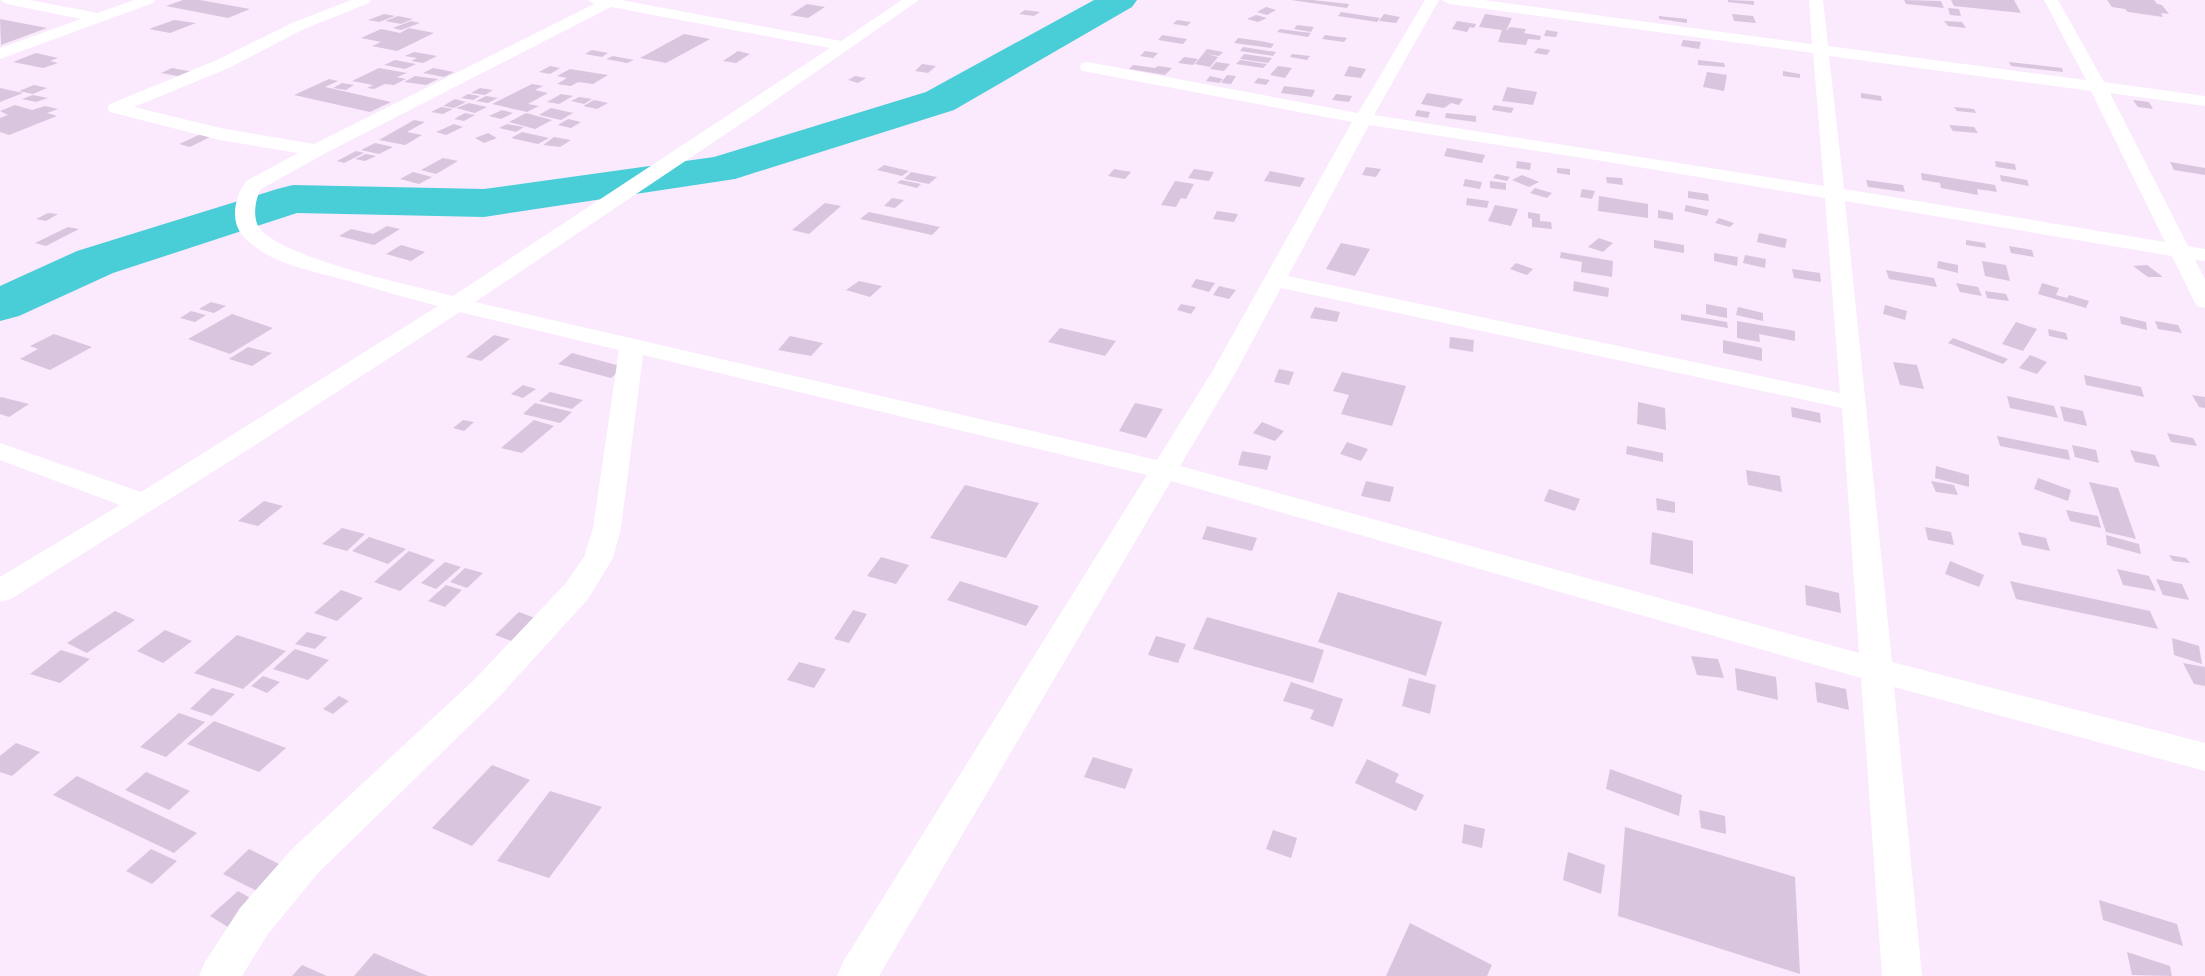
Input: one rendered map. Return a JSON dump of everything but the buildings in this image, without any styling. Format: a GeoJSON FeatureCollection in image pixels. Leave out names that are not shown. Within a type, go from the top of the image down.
{"type":"FeatureCollection","features":[{"type":"Feature","properties":{"kind":"street"},"geometry":{"type":"LineString","coordinates":[[7,0],[99,18]]}},
{"type":"Feature","properties":{"kind":"street"},"geometry":{"type":"LineString","coordinates":[[0,54],[148,0]]}},
{"type":"Feature","properties":{"kind":"street"},"geometry":{"type":"LineString","coordinates":[[317,150],[220,134],[116,108],[223,64],[298,26],[364,0]]}},
{"type":"Feature","properties":{"kind":"street"},"geometry":{"type":"LineString","coordinates":[[0,591],[272,424],[606,207],[704,138],[912,0]]}},
{"type":"Feature","properties":{"kind":"street"},"geometry":{"type":"LineString","coordinates":[[857,976],[1225,370],[1363,119],[1432,0]]}},
{"type":"Feature","properties":{"kind":"street"},"geometry":{"type":"LineString","coordinates":[[1448,0],[1574,15],[1821,52],[2205,101]]}},
{"type":"Feature","properties":{"kind":"street"},"geometry":{"type":"LineString","coordinates":[[1816,0],[1854,403],[1902,976]]}},
{"type":"Feature","properties":{"kind":"street"},"geometry":{"type":"LineString","coordinates":[[2052,0],[2098,87],[2205,301]]}},
{"type":"Feature","properties":{"kind":"street"},"geometry":{"type":"LineString","coordinates":[[844,46],[605,1],[253,185],[247,196],[246,220],[252,232],[281,254],[456,304],[866,402],[1163,470],[1876,670],[2205,756]]}},
{"type":"Feature","properties":{"kind":"street"},"geometry":{"type":"LineString","coordinates":[[1088,67],[1363,119],[2205,255]]}},
{"type":"Feature","properties":{"kind":"street"},"geometry":{"type":"LineString","coordinates":[[1274,280],[1854,403]]}},
{"type":"Feature","properties":{"kind":"street"},"geometry":{"type":"LineString","coordinates":[[219,976],[254,921],[305,861],[487,688],[577,591],[598,558],[607,528],[632,345]]}},
{"type":"Feature","properties":{"kind":"street"},"geometry":{"type":"LineString","coordinates":[[0,451],[143,503]]}},
{"type":"Feature","properties":{"kind":"waterway"},"geometry":{"type":"LineString","coordinates":[[0,305],[95,262],[293,199],[484,203],[719,170],[940,101],[1120,0]]}}]}
